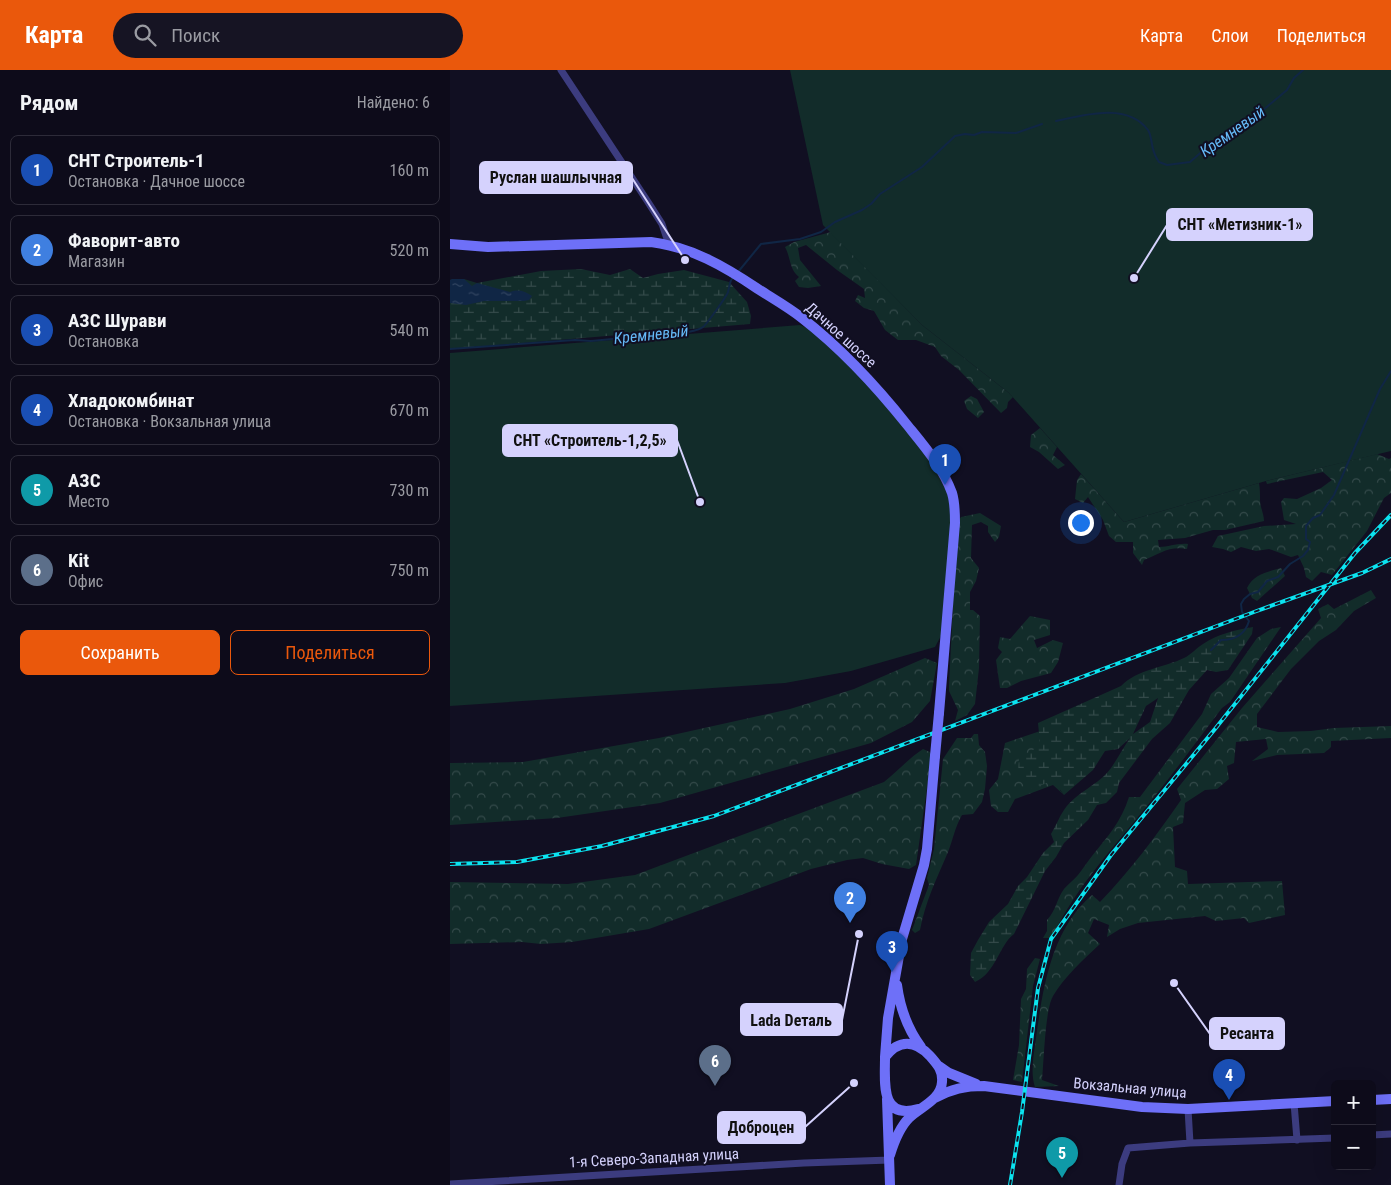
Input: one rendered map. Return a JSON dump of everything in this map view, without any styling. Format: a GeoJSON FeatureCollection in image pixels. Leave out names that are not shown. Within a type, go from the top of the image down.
{"type":"FeatureCollection","features":[{"type":"Feature","properties":{"kind":"main road","name":"Дачное шоссе"},"geometry":{"type":"LineString","coordinates":[[450,244],[488,247],[651,242],[669,244],[698,254],[729,270],[801,317],[836,346],[898,414],[933,457],[946,480],[954,503],[955,523],[927,849],[902,939],[888,1018],[885,1057]]}},
{"type":"Feature","properties":{"kind":"main road"},"geometry":{"type":"LineString","coordinates":[[896,979],[901,1007],[906,1021],[911,1033],[922,1048],[939,1066],[963,1080],[984,1086]]}},
{"type":"Feature","properties":{"kind":"main road"},"geometry":{"type":"LineString","coordinates":[[890,1185],[885,1057],[891,1049],[898,1045],[914,1044],[922,1048]]}},
{"type":"Feature","properties":{"kind":"main road"},"geometry":{"type":"LineString","coordinates":[[935,1098],[942,1085],[942,1073],[939,1066]]}},
{"type":"Feature","properties":{"kind":"main road"},"geometry":{"type":"LineString","coordinates":[[890,1157],[898,1133],[918,1109],[956,1088],[984,1086]]}},
{"type":"Feature","properties":{"kind":"main road","name":"Вокзальная улица"},"geometry":{"type":"LineString","coordinates":[[984,1086],[1142,1108],[1188,1109],[1331,1102]]}},
{"type":"Feature","properties":{"kind":"main road"},"geometry":{"type":"LineString","coordinates":[[887,1096],[893,1108],[911,1111],[918,1109]]}},
{"type":"Feature","properties":{"kind":"main road"},"geometry":{"type":"LineString","coordinates":[[1376,1100],[1391,1099]]}},
{"type":"Feature","properties":{"kind":"street"},"geometry":{"type":"LineString","coordinates":[[561,70],[662,224],[669,244]]}},
{"type":"Feature","properties":{"kind":"street"},"geometry":{"type":"LineString","coordinates":[[1294,1103],[1297,1140]]}},
{"type":"Feature","properties":{"kind":"street"},"geometry":{"type":"LineString","coordinates":[[1188,1109],[1190,1143]]}},
{"type":"Feature","properties":{"kind":"street"},"geometry":{"type":"LineString","coordinates":[[1376,1135],[1391,1134]]}},
{"type":"Feature","properties":{"kind":"street"},"geometry":{"type":"LineString","coordinates":[[1119,1185],[1122,1164],[1128,1148],[1190,1143],[1331,1138]]}},
{"type":"Feature","properties":{"kind":"street","name":"1-я Северо-Западная улица"},"geometry":{"type":"LineString","coordinates":[[450,1184],[890,1157]]}},
{"type":"Feature","properties":{"kind":"green space"},"geometry":{"type":"Polygon","coordinates":[[[790,70],[1391,70],[1391,451],[1266,481],[1124,522],[1009,393],[922,325],[823,225],[790,70]]]}},
{"type":"Feature","properties":{"kind":"green space"},"geometry":{"type":"Polygon","coordinates":[[[831,232],[922,325],[1013,397],[1008,402],[1007,408],[1001,413],[959,370],[941,356],[935,347],[916,340],[898,340],[885,330],[874,311],[864,308],[855,301],[858,295],[865,298],[864,289],[806,245],[798,248],[800,260],[821,286],[799,287],[795,281],[799,277],[792,267],[785,247],[794,242],[831,232]]]}},
{"type":"Feature","properties":{"kind":"green space"},"geometry":{"type":"Polygon","coordinates":[[[581,269],[610,275],[630,269],[643,278],[684,270],[729,282],[747,302],[751,316],[750,324],[450,349],[450,280],[464,279],[477,283],[541,271],[581,269]]]}},
{"type":"Feature","properties":{"kind":"green space"},"geometry":{"type":"Polygon","coordinates":[[[800,325],[814,331],[865,378],[927,451],[946,486],[953,518],[942,634],[935,647],[851,671],[785,683],[450,706],[450,353],[800,325]]]}},
{"type":"Feature","properties":{"kind":"green space"},"geometry":{"type":"Polygon","coordinates":[[[971,396],[977,399],[984,412],[978,418],[967,409],[964,401],[971,396]]]}},
{"type":"Feature","properties":{"kind":"green space"},"geometry":{"type":"Polygon","coordinates":[[[1040,428],[1057,447],[1053,455],[1065,465],[1058,469],[1039,452],[1030,447],[1031,435],[1040,428]]]}},
{"type":"Feature","properties":{"kind":"green space"},"geometry":{"type":"Polygon","coordinates":[[[1377,454],[1389,459],[1391,458],[1391,493],[1384,498],[1367,531],[1332,575],[1321,572],[1312,581],[1306,577],[1298,555],[1291,557],[1269,549],[1256,551],[1241,547],[1231,552],[1212,547],[1218,536],[1264,526],[1296,524],[1284,520],[1281,502],[1284,498],[1297,499],[1321,488],[1332,480],[1323,472],[1267,484],[1266,481],[1377,454]]]}},
{"type":"Feature","properties":{"kind":"green space"},"geometry":{"type":"Polygon","coordinates":[[[1081,474],[1124,522],[1259,483],[1260,503],[1264,521],[1225,530],[1213,530],[1185,538],[1158,540],[1159,547],[1188,544],[1187,549],[1180,548],[1164,551],[1144,560],[1142,565],[1133,553],[1133,542],[1116,542],[1109,536],[1103,520],[1088,497],[1083,503],[1075,499],[1077,480],[1081,474]]]}},
{"type":"Feature","properties":{"kind":"green space"},"geometry":{"type":"Polygon","coordinates":[[[980,513],[1001,526],[999,537],[995,542],[988,532],[988,526],[981,522],[972,525],[971,558],[979,568],[976,581],[970,592],[970,610],[973,610],[980,616],[979,668],[975,704],[967,715],[955,721],[958,710],[949,691],[949,686],[957,523],[961,517],[980,513]]]}},
{"type":"Feature","properties":{"kind":"green space"},"geometry":{"type":"Polygon","coordinates":[[[1281,568],[1285,576],[1257,601],[1252,598],[1247,588],[1250,583],[1261,574],[1281,568]]]}},
{"type":"Feature","properties":{"kind":"green space"},"geometry":{"type":"Polygon","coordinates":[[[1371,590],[1376,598],[1354,611],[1336,630],[1319,641],[1291,669],[1257,714],[1257,727],[1278,732],[1391,726],[1391,738],[1331,741],[1331,747],[1324,753],[1277,755],[1252,761],[1268,749],[1266,739],[1236,742],[1234,763],[1227,766],[1229,779],[1217,789],[1205,790],[1185,803],[1183,823],[1173,827],[1175,867],[1187,871],[1188,884],[1282,881],[1285,915],[1249,923],[1244,918],[1216,921],[1205,916],[1138,923],[1120,929],[1107,937],[1109,925],[1094,919],[1088,933],[1100,944],[1063,982],[1053,996],[1048,1012],[1042,1080],[1059,1086],[1035,1087],[1033,1063],[1042,999],[1051,961],[1067,925],[1078,909],[1092,895],[1100,902],[1142,853],[1181,800],[1177,789],[1242,708],[1321,618],[1318,609],[1328,604],[1334,609],[1371,590]]]}},
{"type":"Feature","properties":{"kind":"green space"},"geometry":{"type":"Polygon","coordinates":[[[1030,616],[1050,620],[1050,635],[1034,640],[1037,648],[1053,640],[1063,643],[1058,662],[1051,673],[1021,681],[1007,688],[1000,688],[996,660],[1002,652],[998,648],[1000,637],[1010,639],[1030,616]]]}},
{"type":"Feature","properties":{"kind":"green space"},"geometry":{"type":"Polygon","coordinates":[[[1253,627],[1252,634],[1228,670],[1216,672],[1207,670],[1189,690],[1170,723],[1152,739],[1119,783],[1117,792],[1106,803],[1097,805],[1088,820],[1064,843],[1045,871],[1014,934],[993,966],[982,978],[975,982],[970,975],[971,953],[989,922],[1008,904],[1018,886],[1027,877],[1043,853],[1054,842],[1051,834],[1064,810],[1075,798],[1106,774],[1130,738],[1118,749],[1105,751],[1093,770],[1064,795],[1053,780],[1033,789],[1026,784],[1018,773],[1019,758],[1033,750],[1040,743],[1038,723],[1121,686],[1143,672],[1184,658],[1215,638],[1253,627]],[[1158,698],[1146,706],[1133,734],[1150,722],[1158,698]]]}},
{"type":"Feature","properties":{"kind":"green space"},"geometry":{"type":"Polygon","coordinates":[[[1281,627],[1230,702],[1222,708],[1091,875],[1060,921],[1052,938],[1043,938],[1047,931],[1047,920],[1053,912],[1061,893],[1078,875],[1114,828],[1129,797],[1140,797],[1202,714],[1211,694],[1229,678],[1257,638],[1271,629],[1281,627]]]}},
{"type":"Feature","properties":{"kind":"green space"},"geometry":{"type":"Polygon","coordinates":[[[925,658],[937,663],[930,701],[912,722],[871,743],[660,803],[557,818],[450,825],[450,763],[523,762],[659,738],[790,709],[854,689],[925,658]]]}},
{"type":"Feature","properties":{"kind":"green space"},"geometry":{"type":"Polygon","coordinates":[[[1055,726],[1060,790],[1064,795],[1053,785],[1015,799],[1008,812],[998,812],[991,806],[989,790],[998,779],[1005,743],[1055,726]]]}},
{"type":"Feature","properties":{"kind":"green space"},"geometry":{"type":"Polygon","coordinates":[[[974,734],[978,734],[979,745],[985,752],[987,766],[982,802],[973,814],[962,815],[928,900],[920,930],[915,933],[912,930],[929,885],[927,878],[934,849],[943,759],[957,738],[971,738],[974,734]]]}},
{"type":"Feature","properties":{"kind":"green space"},"geometry":{"type":"Polygon","coordinates":[[[923,749],[932,753],[916,865],[909,869],[863,858],[847,860],[811,869],[649,929],[572,942],[450,944],[450,882],[568,884],[635,875],[884,782],[923,749]]]}},
{"type":"Feature","properties":{"kind":"green space"},"geometry":{"type":"Polygon","coordinates":[[[1035,958],[1040,959],[1033,986],[1022,1082],[1013,1080],[1019,1045],[1021,999],[1026,989],[1027,969],[1035,958]]]}},
{"type":"Feature","properties":{"kind":"water"},"geometry":{"type":"Polygon","coordinates":[[[464,279],[472,286],[477,283],[510,292],[521,291],[532,296],[529,300],[524,301],[484,301],[466,305],[450,303],[450,280],[464,279]]]}},
{"type":"Feature","properties":{"kind":"waterway","name":"Кремневый"},"geometry":{"type":"LineString","coordinates":[[1056,121],[1105,113],[1129,116],[1139,121],[1148,130],[1154,153],[1159,162],[1167,165],[1190,162],[1213,142],[1250,121],[1287,90],[1294,78],[1303,70]]}},
{"type":"Feature","properties":{"kind":"waterway","name":"Кремневый"},"geometry":{"type":"LineString","coordinates":[[738,272],[761,244],[800,239],[821,232],[835,222],[862,210],[880,194],[922,167],[955,136],[974,135],[982,132],[1016,133],[1042,124]]}},
{"type":"Feature","properties":{"kind":"waterway","name":"Кремневый"},"geometry":{"type":"LineString","coordinates":[[450,349],[575,340],[591,341],[694,331],[703,327],[727,295],[733,277]]}},
{"type":"Feature","properties":{"kind":"waterway"},"geometry":{"type":"LineString","coordinates":[[1211,650],[1221,640],[1235,638],[1245,630],[1249,621],[1242,612],[1241,604],[1244,599],[1250,594],[1258,592],[1267,581],[1278,577],[1290,564],[1303,556],[1308,550],[1310,542],[1306,539],[1306,526],[1313,518],[1320,515],[1334,495],[1380,389],[1391,371]]}},
{"type":"Feature","properties":{"kind":"railway"},"geometry":{"type":"LineString","coordinates":[[1010,1185],[1022,1112],[1038,988],[1051,939],[1111,855],[1215,729],[1355,553],[1391,515]]}},
{"type":"Feature","properties":{"kind":"railway"},"geometry":{"type":"LineString","coordinates":[[450,864],[517,862],[602,846],[714,816],[1362,573],[1391,559]]}},
{"type":"Feature","properties":{"kind":"place","name":"Руслан шашлычная"},"geometry":{"type":"Point","coordinates":[685,260]}},
{"type":"Feature","properties":{"kind":"place","name":"СНТ «Метизник-1»"},"geometry":{"type":"Point","coordinates":[1134,278]}},
{"type":"Feature","properties":{"kind":"place","name":"СНТ Строитель-1"},"geometry":{"type":"Point","coordinates":[945,485]}},
{"type":"Feature","properties":{"kind":"place","name":"СНТ «Строитель-1,2,5»"},"geometry":{"type":"Point","coordinates":[700,502]}},
{"type":"Feature","properties":{"kind":"place","name":"Фаворит-авто"},"geometry":{"type":"Point","coordinates":[850,923]}},
{"type":"Feature","properties":{"kind":"place","name":"Lada Dеталь"},"geometry":{"type":"Point","coordinates":[859,934]}},
{"type":"Feature","properties":{"kind":"place","name":"АЗС Шурави"},"geometry":{"type":"Point","coordinates":[892,972]}},
{"type":"Feature","properties":{"kind":"place","name":"Ресанта"},"geometry":{"type":"Point","coordinates":[1174,983]}},
{"type":"Feature","properties":{"kind":"place","name":"Доброцен"},"geometry":{"type":"Point","coordinates":[854,1083]}},
{"type":"Feature","properties":{"kind":"place","name":"Kit"},"geometry":{"type":"Point","coordinates":[715,1086]}},
{"type":"Feature","properties":{"kind":"place","name":"Хладокомбинат"},"geometry":{"type":"Point","coordinates":[1229,1100]}},
{"type":"Feature","properties":{"kind":"place","name":"АЗС"},"geometry":{"type":"Point","coordinates":[1062,1178]}}]}
